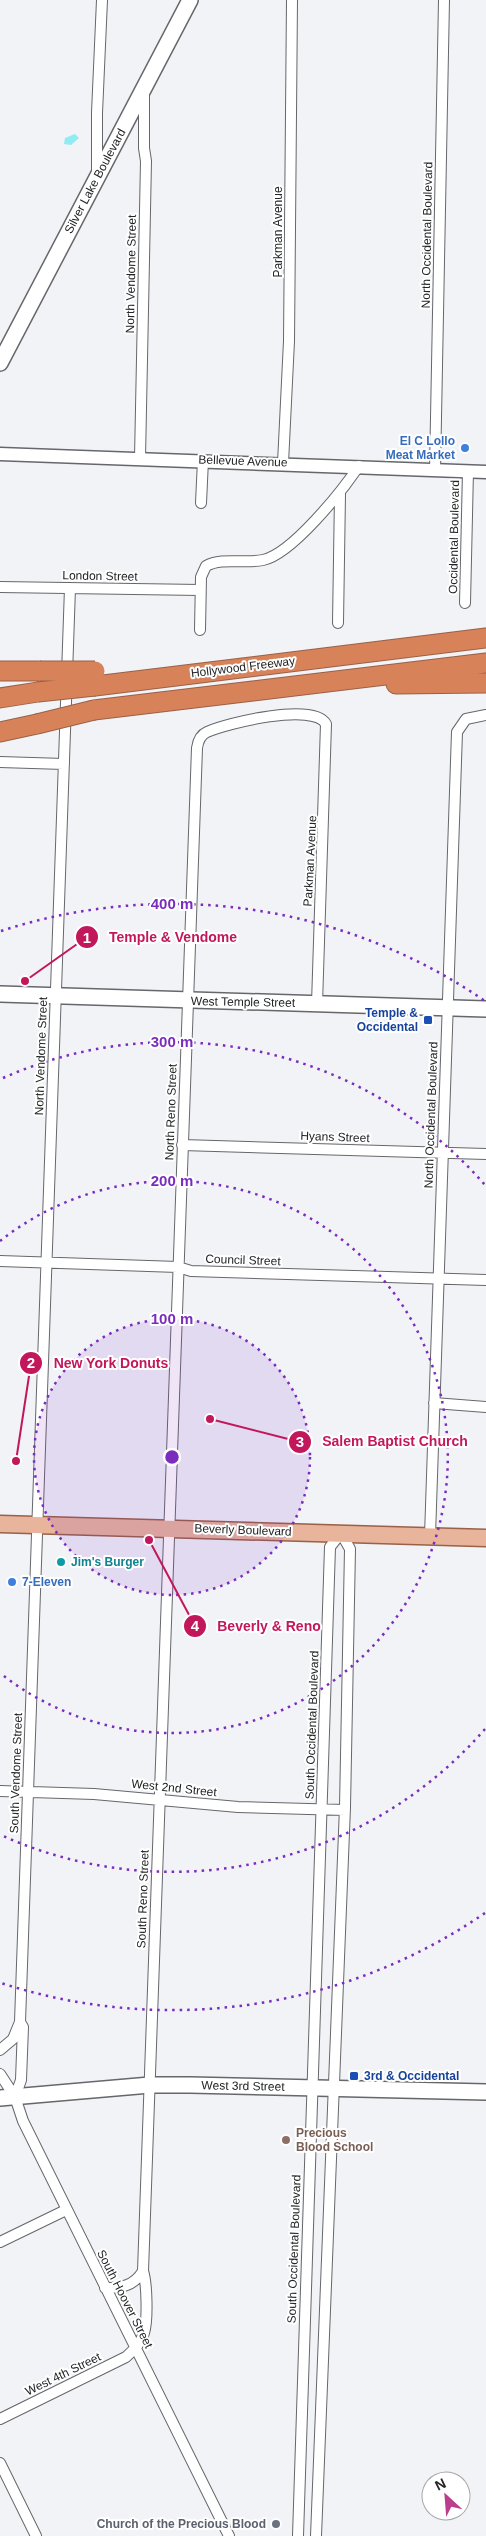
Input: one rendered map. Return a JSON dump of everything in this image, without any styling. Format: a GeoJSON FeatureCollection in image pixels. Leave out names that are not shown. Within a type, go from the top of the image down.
{"type":"FeatureCollection","features":[{"type":"Feature","properties":{"kind":"highway","name":"Hollywood Freeway"},"geometry":{"type":"LineString","coordinates":[[0,698],[38,692],[95,678],[185,673],[486,638]]}},
{"type":"Feature","properties":{"kind":"highway","name":"Hollywood Freeway"},"geometry":{"type":"LineString","coordinates":[[0,722],[37,720],[94,710],[486,663]]}},
{"type":"Feature","properties":{"kind":"highway"},"geometry":{"type":"LineString","coordinates":[[0,671],[40,671],[95,678]]}},
{"type":"Feature","properties":{"kind":"highway"},"geometry":{"type":"LineString","coordinates":[[308,685],[486,683]]}},
{"type":"Feature","properties":{"kind":"highway"},"geometry":{"type":"LineString","coordinates":[[0,732],[37,720]]}},
{"type":"Feature","properties":{"kind":"main road","name":"Silver Lake Boulevard"},"geometry":{"type":"LineString","coordinates":[[0,363],[97,174],[144,90],[190,0]]}},
{"type":"Feature","properties":{"kind":"main road","name":"West Temple Street"},"geometry":{"type":"LineString","coordinates":[[0,994],[486,1009]]}},
{"type":"Feature","properties":{"kind":"main road","name":"Beverly Boulevard"},"geometry":{"type":"LineString","coordinates":[[0,1524],[486,1538]]}},
{"type":"Feature","properties":{"kind":"main road","name":"West 3rd Street"},"geometry":{"type":"LineString","coordinates":[[7,2098],[150,2085],[486,2092]]}},
{"type":"Feature","properties":{"kind":"street"},"geometry":{"type":"LineString","coordinates":[[97,174],[97,112],[102,0]]}},
{"type":"Feature","properties":{"kind":"street","name":"Parkman Avenue"},"geometry":{"type":"LineString","coordinates":[[283,463],[289,333],[292,0]]}},
{"type":"Feature","properties":{"kind":"street","name":"North Occidental Boulevard"},"geometry":{"type":"LineString","coordinates":[[435,470],[444,0]]}},
{"type":"Feature","properties":{"kind":"street","name":"North Vendome Street"},"geometry":{"type":"LineString","coordinates":[[140,458],[146,161],[144,148],[144,90]]}},
{"type":"Feature","properties":{"kind":"street","name":"Bellevue Avenue"},"geometry":{"type":"LineString","coordinates":[[0,454],[203,460],[486,472]]}},
{"type":"Feature","properties":{"kind":"street"},"geometry":{"type":"LineString","coordinates":[[201,503],[203,460]]}},
{"type":"Feature","properties":{"kind":"street"},"geometry":{"type":"LineString","coordinates":[[200,630],[200,590],[202,573],[206,566],[214,562],[261,560],[278,554],[340,494],[359,466]]}},
{"type":"Feature","properties":{"kind":"street","name":"Occidental Boulevard"},"geometry":{"type":"LineString","coordinates":[[465,603],[468,471]]}},
{"type":"Feature","properties":{"kind":"street"},"geometry":{"type":"LineString","coordinates":[[338,623],[340,494]]}},
{"type":"Feature","properties":{"kind":"street","name":"London Street"},"geometry":{"type":"LineString","coordinates":[[0,587],[200,590]]}},
{"type":"Feature","properties":{"kind":"street","name":"North Vendome Street"},"geometry":{"type":"LineString","coordinates":[[37,1524],[70,588]]}},
{"type":"Feature","properties":{"kind":"street","name":"North Reno Street"},"geometry":{"type":"LineString","coordinates":[[170,1528],[187,1001],[198,741],[208,732],[279,715],[314,715],[324,720]]}},
{"type":"Feature","properties":{"kind":"street","name":"North Occidental Boulevard"},"geometry":{"type":"LineString","coordinates":[[430,1536],[458,732],[466,719],[486,715]]}},
{"type":"Feature","properties":{"kind":"street","name":"Parkman Avenue"},"geometry":{"type":"LineString","coordinates":[[317,1004],[327,728],[324,720]]}},
{"type":"Feature","properties":{"kind":"street"},"geometry":{"type":"LineString","coordinates":[[0,762],[64,764]]}},
{"type":"Feature","properties":{"kind":"street","name":"Hyans Street"},"geometry":{"type":"LineString","coordinates":[[182,1145],[486,1154]]}},
{"type":"Feature","properties":{"kind":"street","name":"Council Street"},"geometry":{"type":"LineString","coordinates":[[0,1261],[178,1268],[192,1271],[486,1280]]}},
{"type":"Feature","properties":{"kind":"street"},"geometry":{"type":"LineString","coordinates":[[434,1403],[486,1407]]}},
{"type":"Feature","properties":{"kind":"street","name":"South Vendome Street"},"geometry":{"type":"LineString","coordinates":[[7,2098],[22,2080],[23,2027],[20,2022],[37,1524]]}},
{"type":"Feature","properties":{"kind":"street","name":"South Reno Street"},"geometry":{"type":"LineString","coordinates":[[136,2348],[144,2332],[146,2280],[142,2271],[170,1528]]}},
{"type":"Feature","properties":{"kind":"street"},"geometry":{"type":"LineString","coordinates":[[316,2536],[345,1810],[350,1549],[341,1533]]}},
{"type":"Feature","properties":{"kind":"street","name":"South Occidental Boulevard"},"geometry":{"type":"LineString","coordinates":[[298,2536],[330,1547],[341,1533]]}},
{"type":"Feature","properties":{"kind":"street","name":"West 2nd Street"},"geometry":{"type":"LineString","coordinates":[[0,1790],[94,1794],[238,1807],[345,1810]]}},
{"type":"Feature","properties":{"kind":"street"},"geometry":{"type":"LineString","coordinates":[[0,2050],[13,2039],[20,2022]]}},
{"type":"Feature","properties":{"kind":"street","name":"South Hoover Street"},"geometry":{"type":"LineString","coordinates":[[0,2074],[7,2098],[23,2121],[229,2536]]}},
{"type":"Feature","properties":{"kind":"street"},"geometry":{"type":"LineString","coordinates":[[0,2242],[66,2210]]}},
{"type":"Feature","properties":{"kind":"street"},"geometry":{"type":"LineString","coordinates":[[105,2288],[121,2288],[131,2284],[142,2271]]}},
{"type":"Feature","properties":{"kind":"street","name":"West 4th Street"},"geometry":{"type":"LineString","coordinates":[[0,2419],[126,2357],[136,2348]]}},
{"type":"Feature","properties":{"kind":"street"},"geometry":{"type":"LineString","coordinates":[[0,2462],[36,2536]]}},
{"type":"Feature","properties":{"kind":"water"},"geometry":{"type":"Polygon","coordinates":[[[75,134],[79,138],[71,145],[64,144],[65,138],[75,134]]]}},
{"type":"Feature","properties":{"kind":"place","name":"El C Lollo Meat Market"},"geometry":{"type":"Point","coordinates":[465,448]}},
{"type":"Feature","properties":{"kind":"place","name":"Temple & Vendome"},"geometry":{"type":"Point","coordinates":[25,981]}},
{"type":"Feature","properties":{"kind":"place","name":"Temple & Occidental"},"geometry":{"type":"Point","coordinates":[428,1020]}},
{"type":"Feature","properties":{"kind":"place","name":"Salem Baptist Church"},"geometry":{"type":"Point","coordinates":[210,1419]}},
{"type":"Feature","properties":{"kind":"place","name":"New York Donuts"},"geometry":{"type":"Point","coordinates":[16,1461]}},
{"type":"Feature","properties":{"kind":"place","name":"Beverly & Reno"},"geometry":{"type":"Point","coordinates":[149,1540]}},
{"type":"Feature","properties":{"kind":"place","name":"Jim's Burger"},"geometry":{"type":"Point","coordinates":[61,1562]}},
{"type":"Feature","properties":{"kind":"place","name":"7-Eleven"},"geometry":{"type":"Point","coordinates":[12,1582]}},
{"type":"Feature","properties":{"kind":"place","name":"3rd & Occidental"},"geometry":{"type":"Point","coordinates":[354,2076]}},
{"type":"Feature","properties":{"kind":"place","name":"Precious Blood School"},"geometry":{"type":"Point","coordinates":[286,2140]}},
{"type":"Feature","properties":{"kind":"place","name":"Church of the Precious Blood"},"geometry":{"type":"Point","coordinates":[276,2524]}}]}
